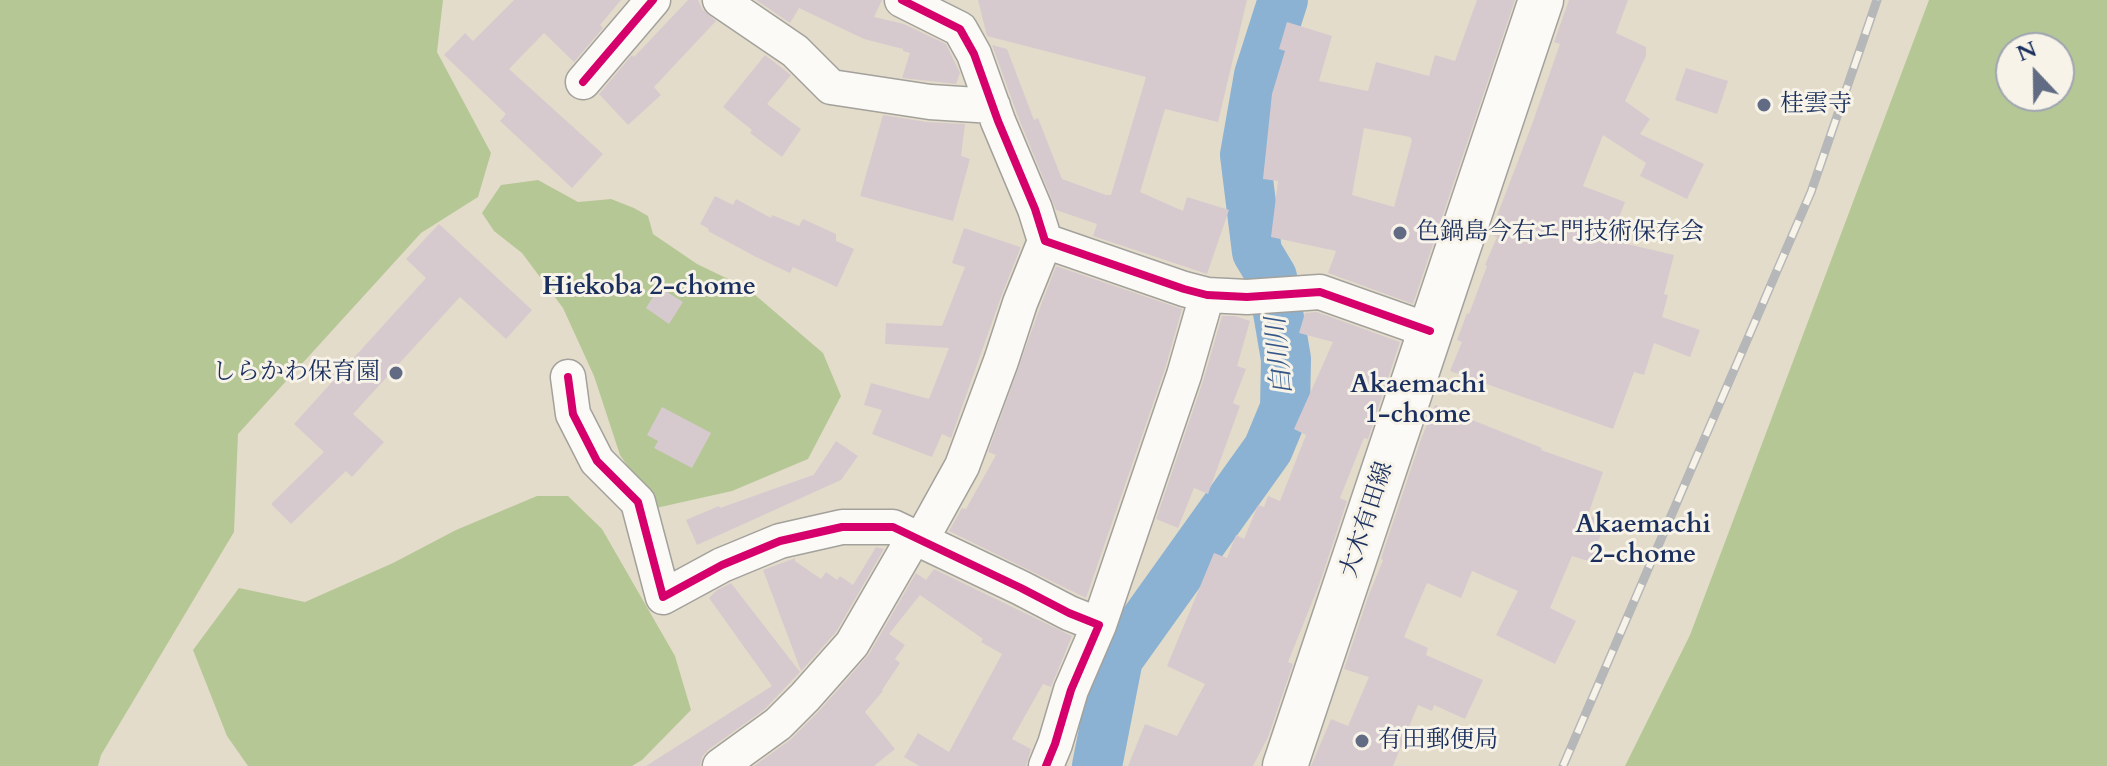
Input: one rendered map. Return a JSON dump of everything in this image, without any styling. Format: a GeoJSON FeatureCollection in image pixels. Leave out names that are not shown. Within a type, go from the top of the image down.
{"type":"FeatureCollection","features":[{"type":"Feature","properties":{"kind":"main road","name":"大木有田線"},"geometry":{"type":"LineString","coordinates":[[1285,766],[1541,0]]}},
{"type":"Feature","properties":{"kind":"street"},"geometry":{"type":"LineString","coordinates":[[583,82],[653,0]]}},
{"type":"Feature","properties":{"kind":"street"},"geometry":{"type":"LineString","coordinates":[[720,0],[795,51],[831,87],[930,102],[993,106]]}},
{"type":"Feature","properties":{"kind":"street"},"geometry":{"type":"LineString","coordinates":[[720,766],[778,724],[852,644],[917,539],[962,466],[1045,241],[974,54],[960,29],[902,0]]}},
{"type":"Feature","properties":{"kind":"street"},"geometry":{"type":"LineString","coordinates":[[1045,241],[1207,295],[1247,297],[1320,292],[1430,331]]}},
{"type":"Feature","properties":{"kind":"street"},"geometry":{"type":"LineString","coordinates":[[1046,766],[1071,690],[1099,625],[1184,375],[1207,295]]}},
{"type":"Feature","properties":{"kind":"street"},"geometry":{"type":"LineString","coordinates":[[568,377],[573,414],[597,461],[638,502],[663,597],[722,565],[780,541],[842,527],[893,527],[1099,625]]}},
{"type":"Feature","properties":{"kind":"green space"},"geometry":{"type":"Polygon","coordinates":[[[0,0],[443,0],[437,52],[491,153],[478,197],[421,233],[238,434],[234,532],[101,755],[98,766],[0,766],[0,0]]]}},
{"type":"Feature","properties":{"kind":"green space"},"geometry":{"type":"Polygon","coordinates":[[[1929,0],[2107,0],[2107,766],[1625,766],[1690,635],[1929,0]]]}},
{"type":"Feature","properties":{"kind":"green space"},"geometry":{"type":"Polygon","coordinates":[[[538,180],[578,202],[611,199],[648,216],[653,234],[697,264],[747,288],[823,353],[841,396],[808,459],[732,491],[656,508],[620,455],[594,376],[563,308],[522,253],[494,231],[482,213],[501,185],[538,180]]]}},
{"type":"Feature","properties":{"kind":"green space"},"geometry":{"type":"Polygon","coordinates":[[[537,496],[568,496],[602,529],[675,656],[691,710],[642,760],[632,766],[248,766],[227,736],[193,650],[239,588],[305,602],[393,563],[456,530],[537,496]]]}},
{"type":"Feature","properties":{"kind":"building"},"geometry":{"type":"Polygon","coordinates":[[[514,0],[621,0],[600,25],[603,28],[574,62],[544,33],[509,69],[603,154],[572,188],[500,121],[506,114],[444,55],[465,33],[473,41],[514,0]]]}},
{"type":"Feature","properties":{"kind":"building"},"geometry":{"type":"Polygon","coordinates":[[[688,0],[698,0],[702,9],[716,21],[654,87],[661,95],[628,125],[599,94],[632,55],[634,57],[688,0]]]}},
{"type":"Feature","properties":{"kind":"building"},"geometry":{"type":"Polygon","coordinates":[[[756,0],[882,0],[874,17],[904,24],[946,44],[960,73],[956,84],[902,78],[910,53],[903,49],[864,39],[799,8],[790,23],[756,0]]]}},
{"type":"Feature","properties":{"kind":"building"},"geometry":{"type":"Polygon","coordinates":[[[978,0],[1247,0],[1218,122],[1165,109],[1140,192],[1183,211],[1187,197],[1229,210],[1207,274],[1093,236],[1097,224],[1056,210],[992,45],[1007,49],[1034,120],[1038,118],[1062,179],[1106,195],[1111,195],[1146,77],[987,36],[978,0]]]}},
{"type":"Feature","properties":{"kind":"building"},"geometry":{"type":"Polygon","coordinates":[[[1477,0],[1515,0],[1413,304],[1328,273],[1336,251],[1271,237],[1278,181],[1263,179],[1272,94],[1285,51],[1279,49],[1287,22],[1332,36],[1319,81],[1368,91],[1376,62],[1429,76],[1435,55],[1455,61],[1477,0]],[[1364,128],[1352,195],[1394,207],[1412,140],[1410,137],[1364,128]]]}},
{"type":"Feature","properties":{"kind":"building"},"geometry":{"type":"Polygon","coordinates":[[[1569,0],[1628,0],[1616,33],[1646,47],[1646,56],[1625,101],[1650,119],[1640,134],[1704,164],[1687,199],[1640,176],[1646,163],[1603,135],[1583,186],[1625,202],[1610,240],[1674,255],[1664,294],[1668,295],[1662,317],[1700,330],[1690,357],[1654,343],[1644,375],[1634,372],[1613,429],[1450,371],[1462,342],[1457,340],[1497,237],[1490,234],[1560,44],[1554,42],[1569,0]]]}},
{"type":"Feature","properties":{"kind":"building"},"geometry":{"type":"Polygon","coordinates":[[[765,55],[791,75],[767,104],[801,129],[782,157],[723,107],[765,55]]]}},
{"type":"Feature","properties":{"kind":"building"},"geometry":{"type":"Polygon","coordinates":[[[1686,68],[1728,81],[1717,114],[1675,100],[1686,68]]]}},
{"type":"Feature","properties":{"kind":"building"},"geometry":{"type":"Polygon","coordinates":[[[883,115],[965,124],[961,156],[970,159],[953,221],[860,196],[883,115]]]}},
{"type":"Feature","properties":{"kind":"building"},"geometry":{"type":"Polygon","coordinates":[[[715,196],[733,205],[736,199],[771,218],[772,215],[799,226],[803,219],[836,234],[836,241],[854,249],[837,287],[793,267],[790,273],[708,231],[700,224],[715,196]]]}},
{"type":"Feature","properties":{"kind":"building"},"geometry":{"type":"Polygon","coordinates":[[[439,224],[532,310],[506,339],[460,297],[353,414],[384,442],[352,477],[346,471],[291,524],[271,504],[324,452],[294,424],[426,278],[406,259],[439,224]]]}},
{"type":"Feature","properties":{"kind":"building"},"geometry":{"type":"Polygon","coordinates":[[[964,228],[1020,249],[951,438],[942,434],[932,457],[872,434],[882,410],[864,405],[871,383],[929,399],[949,348],[885,344],[886,323],[942,326],[965,267],[952,263],[964,228]]]}},
{"type":"Feature","properties":{"kind":"building"},"geometry":{"type":"Polygon","coordinates":[[[1056,266],[1182,309],[1165,369],[1086,598],[949,531],[962,508],[966,509],[996,455],[988,452],[1056,266]]]}},
{"type":"Feature","properties":{"kind":"building"},"geometry":{"type":"Polygon","coordinates":[[[659,287],[683,302],[669,324],[646,308],[659,287]]]}},
{"type":"Feature","properties":{"kind":"building"},"geometry":{"type":"Polygon","coordinates":[[[1317,312],[1400,342],[1368,439],[1364,438],[1340,498],[1347,501],[1319,585],[1288,662],[1293,664],[1268,737],[1253,766],[1128,766],[1145,724],[1177,736],[1205,684],[1167,666],[1214,553],[1227,558],[1236,535],[1244,539],[1258,505],[1264,507],[1268,496],[1280,501],[1306,435],[1294,429],[1333,342],[1299,333],[1305,313],[1317,312]]]}},
{"type":"Feature","properties":{"kind":"building"},"geometry":{"type":"Polygon","coordinates":[[[1222,316],[1250,321],[1237,366],[1246,369],[1233,403],[1240,406],[1208,494],[1194,488],[1178,528],[1156,519],[1222,316]]]}},
{"type":"Feature","properties":{"kind":"building"},"geometry":{"type":"Polygon","coordinates":[[[1435,405],[1541,450],[1603,472],[1588,515],[1605,522],[1591,562],[1572,556],[1550,608],[1576,621],[1555,664],[1496,635],[1518,591],[1472,571],[1461,598],[1427,583],[1404,637],[1428,648],[1426,655],[1483,680],[1465,719],[1434,705],[1432,711],[1418,705],[1393,766],[1311,766],[1331,719],[1348,726],[1369,677],[1344,669],[1435,405]]]}},
{"type":"Feature","properties":{"kind":"building"},"geometry":{"type":"Polygon","coordinates":[[[662,407],[711,433],[692,468],[654,448],[658,441],[647,435],[662,407]]]}},
{"type":"Feature","properties":{"kind":"building"},"geometry":{"type":"Polygon","coordinates":[[[836,441],[858,456],[841,480],[697,545],[686,520],[719,506],[813,476],[836,441]]]}},
{"type":"Feature","properties":{"kind":"building"},"geometry":{"type":"Polygon","coordinates":[[[876,547],[884,549],[836,632],[801,671],[763,570],[795,558],[821,579],[826,572],[837,580],[840,576],[853,585],[876,547]]]}},
{"type":"Feature","properties":{"kind":"building"},"geometry":{"type":"Polygon","coordinates":[[[934,569],[1072,636],[1051,687],[1043,684],[1012,739],[1031,749],[1026,766],[919,766],[904,757],[918,733],[949,752],[1002,654],[981,642],[983,639],[920,595],[889,634],[905,645],[895,659],[900,663],[883,691],[865,712],[895,749],[874,766],[754,766],[790,740],[820,710],[869,654],[916,573],[926,580],[934,569]]]}},
{"type":"Feature","properties":{"kind":"building"},"geometry":{"type":"Polygon","coordinates":[[[731,583],[800,672],[765,709],[708,750],[700,766],[646,766],[772,686],[709,598],[731,583]]]}},
{"type":"Feature","properties":{"kind":"waterway","name":"白川川"},"geometry":{"type":"LineString","coordinates":[[1097,766],[1118,659],[1268,449],[1285,408],[1286,359],[1272,277],[1257,252],[1245,155],[1259,75],[1283,0]]}},
{"type":"Feature","properties":{"kind":"railway"},"geometry":{"type":"LineString","coordinates":[[1563,766],[1811,192],[1877,0]]}},
{"type":"Feature","properties":{"kind":"cycle path"},"geometry":{"type":"LineString","coordinates":[[583,82],[653,0]]}},
{"type":"Feature","properties":{"kind":"cycle path"},"geometry":{"type":"LineString","coordinates":[[902,0],[960,29],[974,54],[1045,241],[1207,295],[1247,297],[1320,292],[1430,331]]}},
{"type":"Feature","properties":{"kind":"cycle path"},"geometry":{"type":"LineString","coordinates":[[568,377],[573,414],[597,461],[638,502],[663,597],[722,565],[780,541],[842,527],[893,527],[1099,625],[1071,690],[1046,766]]}},
{"type":"Feature","properties":{"kind":"place","name":"桂雲寺"},"geometry":{"type":"Point","coordinates":[1764,105]}},
{"type":"Feature","properties":{"kind":"place","name":"色鍋島今右エ門技術保存会"},"geometry":{"type":"Point","coordinates":[1400,233]}},
{"type":"Feature","properties":{"kind":"place","name":"しらかわ保育園"},"geometry":{"type":"Point","coordinates":[396,373]}},
{"type":"Feature","properties":{"kind":"place","name":"有田郵便局"},"geometry":{"type":"Point","coordinates":[1362,741]}},
{"type":"Feature","properties":{"kind":"district","name":"Hiekoba 2-chome"},"geometry":{"type":"Point","coordinates":[649,288]}},
{"type":"Feature","properties":{"kind":"district","name":"Akaemachi 1-chome"},"geometry":{"type":"Point","coordinates":[1418,401]}},
{"type":"Feature","properties":{"kind":"district","name":"Akaemachi 2-chome"},"geometry":{"type":"Point","coordinates":[1643,541]}}]}
